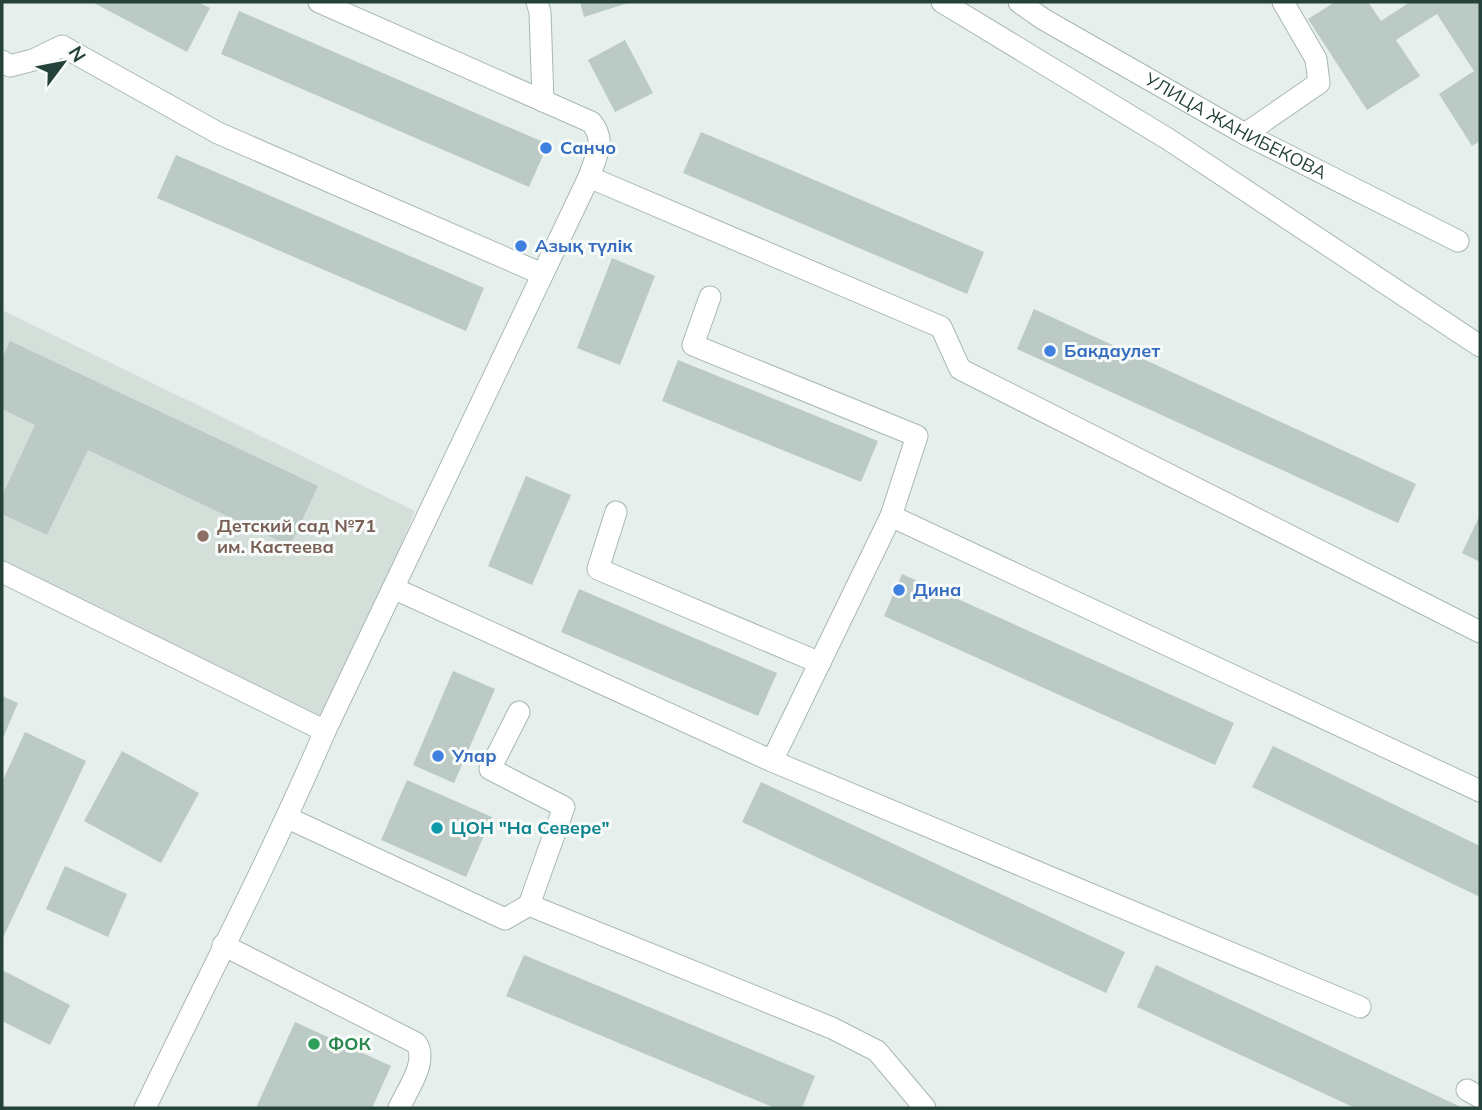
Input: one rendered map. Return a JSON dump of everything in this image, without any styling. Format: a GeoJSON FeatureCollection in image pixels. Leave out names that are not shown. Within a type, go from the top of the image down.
{"type":"FeatureCollection","features":[{"type":"Feature","properties":{"kind":"street"},"geometry":{"type":"LineString","coordinates":[[145,1108],[223,944],[288,818],[324,731],[589,177],[600,142],[599,131],[591,122],[319,2]]}},
{"type":"Feature","properties":{"kind":"street"},"geometry":{"type":"LineString","coordinates":[[537,2],[540,12],[543,101]]}},
{"type":"Feature","properties":{"kind":"street"},"geometry":{"type":"LineString","coordinates":[[942,2],[1168,139],[1480,346]]}},
{"type":"Feature","properties":{"kind":"street","name":"УЛИЦА ЖАНИБЕКОВА"},"geometry":{"type":"LineString","coordinates":[[1020,2],[1043,19],[1245,134],[1458,241]]}},
{"type":"Feature","properties":{"kind":"street"},"geometry":{"type":"LineString","coordinates":[[1245,134],[1319,83],[1316,59],[1283,2]]}},
{"type":"Feature","properties":{"kind":"street"},"geometry":{"type":"LineString","coordinates":[[2,61],[10,66],[33,60],[62,47],[218,133],[542,274]]}},
{"type":"Feature","properties":{"kind":"street"},"geometry":{"type":"LineString","coordinates":[[589,177],[941,327],[960,369],[1480,632]]}},
{"type":"Feature","properties":{"kind":"street"},"geometry":{"type":"LineString","coordinates":[[710,297],[692,345],[917,436],[891,516],[772,761]]}},
{"type":"Feature","properties":{"kind":"street"},"geometry":{"type":"LineString","coordinates":[[616,512],[598,569],[820,663]]}},
{"type":"Feature","properties":{"kind":"street"},"geometry":{"type":"LineString","coordinates":[[891,516],[1480,791]]}},
{"type":"Feature","properties":{"kind":"street"},"geometry":{"type":"LineString","coordinates":[[2,572],[324,731]]}},
{"type":"Feature","properties":{"kind":"street"},"geometry":{"type":"LineString","coordinates":[[393,588],[772,761],[1360,1007]]}},
{"type":"Feature","properties":{"kind":"street"},"geometry":{"type":"LineString","coordinates":[[288,818],[505,919],[529,905],[564,807],[490,769],[519,712]]}},
{"type":"Feature","properties":{"kind":"street"},"geometry":{"type":"LineString","coordinates":[[529,905],[832,1028],[877,1051],[925,1108]]}},
{"type":"Feature","properties":{"kind":"street"},"geometry":{"type":"LineString","coordinates":[[223,944],[416,1043],[421,1050],[421,1059],[399,1108]]}},
{"type":"Feature","properties":{"kind":"shaded area","name":"Детский сад №71 им. Кастеева"},"geometry":{"type":"Polygon","coordinates":[[[2,310],[415,511],[329,722],[2,561],[2,310]]]}},
{"type":"Feature","properties":{"kind":"building"},"geometry":{"type":"Polygon","coordinates":[[[92,2],[198,2],[210,8],[187,52],[92,2]]]}},
{"type":"Feature","properties":{"kind":"building"},"geometry":{"type":"Polygon","coordinates":[[[580,2],[631,2],[584,17],[580,2]]]}},
{"type":"Feature","properties":{"kind":"building"},"geometry":{"type":"Polygon","coordinates":[[[1335,2],[1368,2],[1381,21],[1410,2],[1480,2],[1480,141],[1472,146],[1439,94],[1474,71],[1437,14],[1396,40],[1420,76],[1367,110],[1308,19],[1335,2]]]}},
{"type":"Feature","properties":{"kind":"building"},"geometry":{"type":"Polygon","coordinates":[[[239,11],[548,144],[529,187],[221,54],[239,11]]]}},
{"type":"Feature","properties":{"kind":"building"},"geometry":{"type":"Polygon","coordinates":[[[625,40],[653,93],[615,112],[588,60],[625,40]]]}},
{"type":"Feature","properties":{"kind":"building"},"geometry":{"type":"Polygon","coordinates":[[[701,132],[984,252],[967,294],[683,173],[701,132]]]}},
{"type":"Feature","properties":{"kind":"building"},"geometry":{"type":"Polygon","coordinates":[[[176,155],[484,288],[466,331],[157,198],[176,155]]]}},
{"type":"Feature","properties":{"kind":"building"},"geometry":{"type":"Polygon","coordinates":[[[612,258],[655,276],[620,365],[577,348],[612,258]]]}},
{"type":"Feature","properties":{"kind":"building"},"geometry":{"type":"Polygon","coordinates":[[[1034,309],[1416,484],[1398,523],[1017,349],[1034,309]]]}},
{"type":"Feature","properties":{"kind":"building","name":"Детский сад №71 им. Кастеева"},"geometry":{"type":"Polygon","coordinates":[[[10,341],[318,486],[290,546],[88,450],[47,535],[2,514],[2,496],[35,425],[2,409],[2,358],[10,341]]]}},
{"type":"Feature","properties":{"kind":"building"},"geometry":{"type":"Polygon","coordinates":[[[678,360],[878,441],[861,482],[662,401],[678,360]]]}},
{"type":"Feature","properties":{"kind":"building"},"geometry":{"type":"Polygon","coordinates":[[[526,476],[571,495],[532,585],[488,566],[526,476]]]}},
{"type":"Feature","properties":{"kind":"building"},"geometry":{"type":"Polygon","coordinates":[[[1480,515],[1480,562],[1462,553],[1480,515]]]}},
{"type":"Feature","properties":{"kind":"building"},"geometry":{"type":"Polygon","coordinates":[[[902,574],[1234,723],[1215,765],[884,616],[902,574]]]}},
{"type":"Feature","properties":{"kind":"building"},"geometry":{"type":"Polygon","coordinates":[[[579,589],[777,673],[758,716],[561,632],[579,589]]]}},
{"type":"Feature","properties":{"kind":"building"},"geometry":{"type":"Polygon","coordinates":[[[453,671],[495,689],[454,783],[413,765],[453,671]]]}},
{"type":"Feature","properties":{"kind":"building"},"geometry":{"type":"Polygon","coordinates":[[[2,696],[18,703],[2,740],[2,696]]]}},
{"type":"Feature","properties":{"kind":"building"},"geometry":{"type":"Polygon","coordinates":[[[25,732],[86,761],[2,940],[2,782],[25,732]]]}},
{"type":"Feature","properties":{"kind":"building"},"geometry":{"type":"Polygon","coordinates":[[[1273,746],[1480,846],[1480,897],[1252,787],[1273,746]]]}},
{"type":"Feature","properties":{"kind":"building"},"geometry":{"type":"Polygon","coordinates":[[[122,751],[199,793],[161,863],[84,821],[122,751]]]}},
{"type":"Feature","properties":{"kind":"building","name":"ЦОН \"На Севере\""},"geometry":{"type":"Polygon","coordinates":[[[407,780],[492,817],[466,877],[381,840],[407,780]]]}},
{"type":"Feature","properties":{"kind":"building"},"geometry":{"type":"Polygon","coordinates":[[[761,782],[1125,952],[1106,993],[742,822],[761,782]]]}},
{"type":"Feature","properties":{"kind":"building"},"geometry":{"type":"Polygon","coordinates":[[[65,866],[127,894],[108,937],[46,909],[65,866]]]}},
{"type":"Feature","properties":{"kind":"building"},"geometry":{"type":"Polygon","coordinates":[[[524,955],[815,1076],[802,1108],[775,1108],[506,996],[524,955]]]}},
{"type":"Feature","properties":{"kind":"building"},"geometry":{"type":"Polygon","coordinates":[[[1156,965],[1463,1108],[1355,1108],[1137,1007],[1156,965]]]}},
{"type":"Feature","properties":{"kind":"building"},"geometry":{"type":"Polygon","coordinates":[[[2,970],[70,1005],[50,1045],[2,1021],[2,970]]]}},
{"type":"Feature","properties":{"kind":"building","name":"ФОК"},"geometry":{"type":"Polygon","coordinates":[[[295,1022],[391,1066],[372,1108],[256,1108],[295,1022]]]}},
{"type":"Feature","properties":{"kind":"place","name":"Санчо"},"geometry":{"type":"Point","coordinates":[546,148]}},
{"type":"Feature","properties":{"kind":"place","name":"Азық түлік"},"geometry":{"type":"Point","coordinates":[521,246]}},
{"type":"Feature","properties":{"kind":"place","name":"Бакдаулет"},"geometry":{"type":"Point","coordinates":[1050,351]}},
{"type":"Feature","properties":{"kind":"place","name":"Детский сад №71 им. Кастеева"},"geometry":{"type":"Point","coordinates":[203,536]}},
{"type":"Feature","properties":{"kind":"place","name":"Дина"},"geometry":{"type":"Point","coordinates":[899,590]}},
{"type":"Feature","properties":{"kind":"place","name":"Улар"},"geometry":{"type":"Point","coordinates":[438,756]}},
{"type":"Feature","properties":{"kind":"place","name":"ЦОН \"На Севере\""},"geometry":{"type":"Point","coordinates":[437,828]}},
{"type":"Feature","properties":{"kind":"place","name":"ФОК"},"geometry":{"type":"Point","coordinates":[314,1044]}}]}
